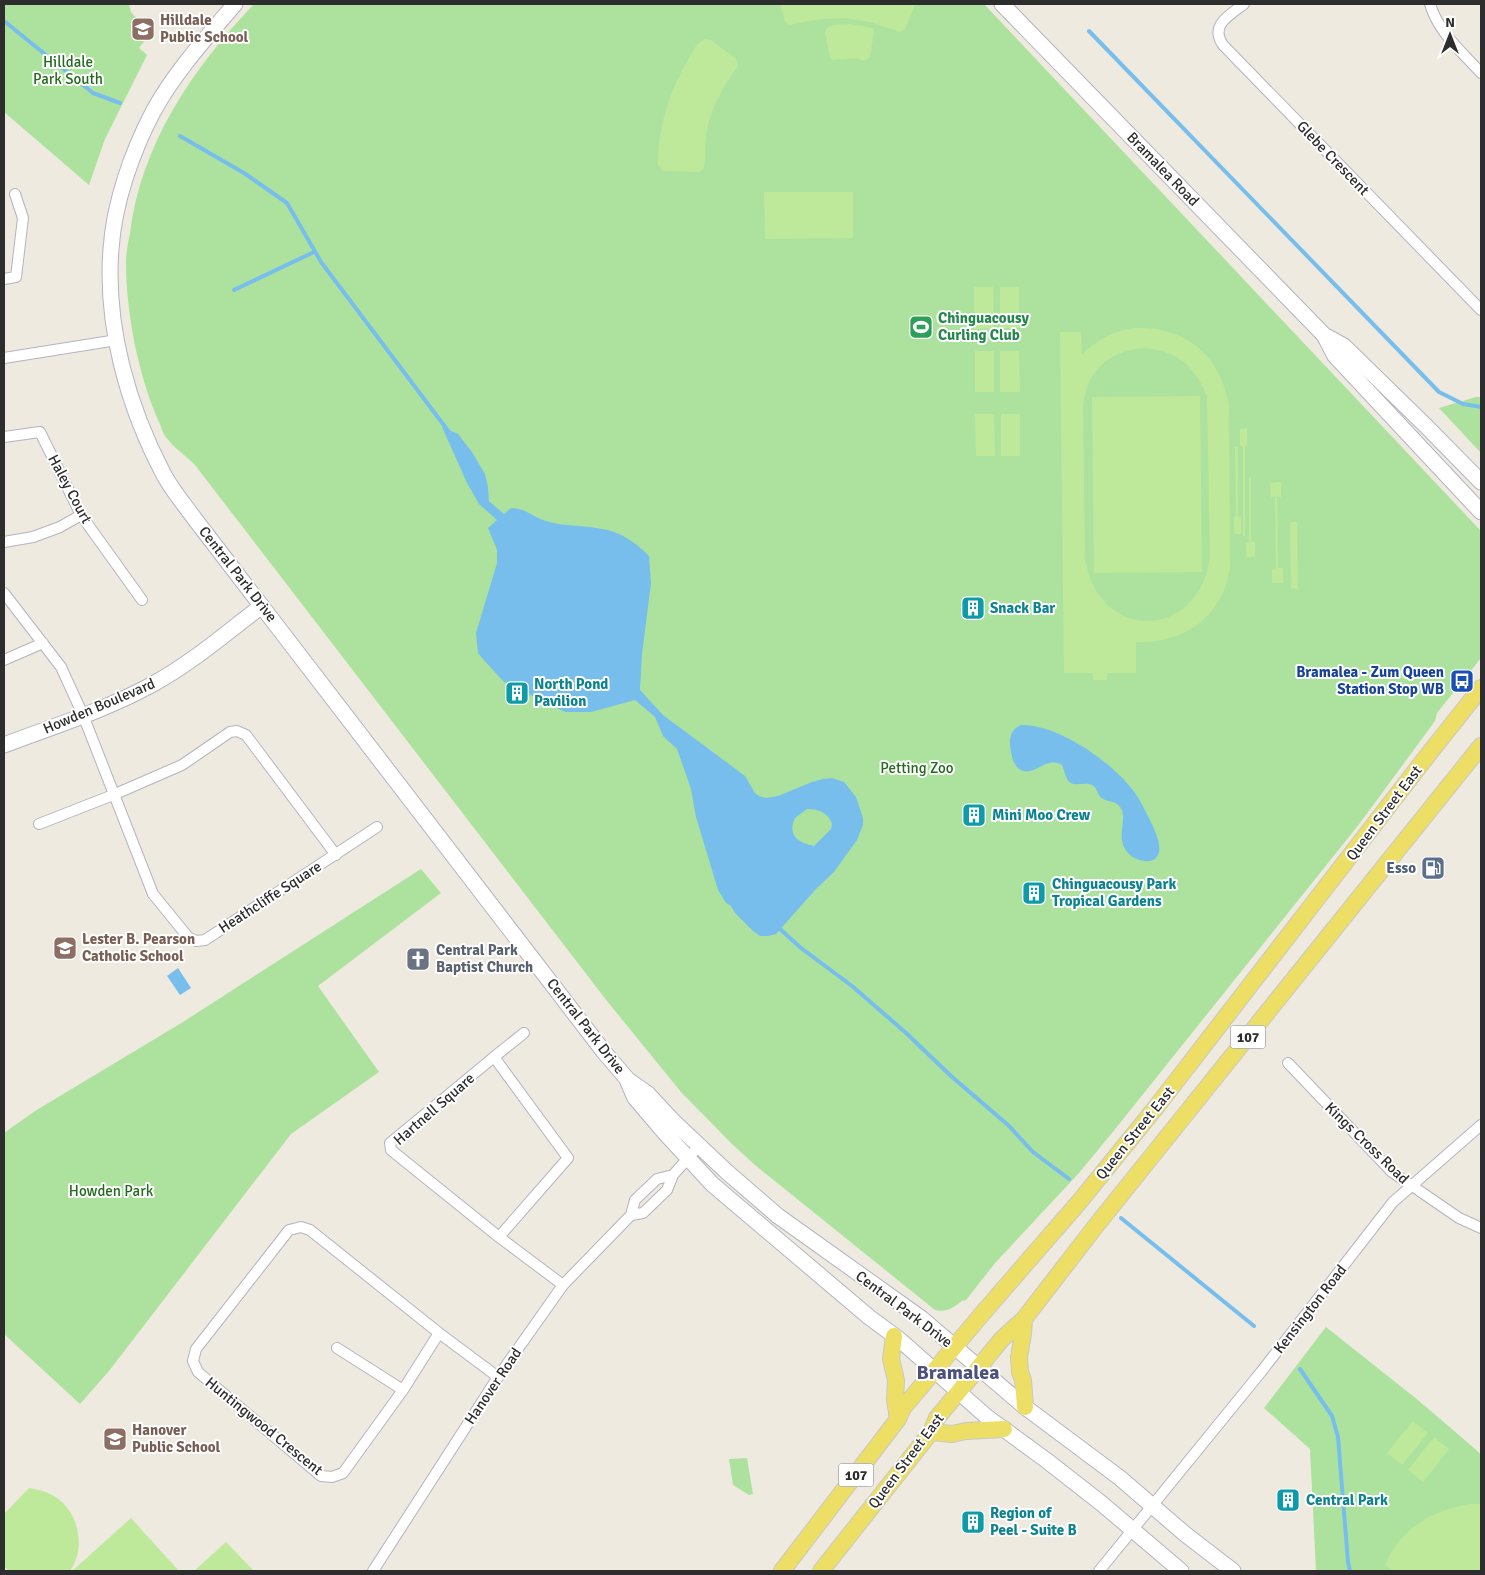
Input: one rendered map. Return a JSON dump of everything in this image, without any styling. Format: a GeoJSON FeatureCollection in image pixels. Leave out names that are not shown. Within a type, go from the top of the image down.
{"type":"FeatureCollection","features":[{"type":"Feature","properties":{"kind":"main road","name":"Queen Street East"},"geometry":{"type":"LineString","coordinates":[[781,1570],[898,1419],[903,1408],[1080,1201],[1158,1106],[1481,688]]}},
{"type":"Feature","properties":{"kind":"main road","name":"Queen Street East"},"geometry":{"type":"LineString","coordinates":[[821,1571],[931,1432],[938,1418],[978,1368],[1002,1339],[1024,1319],[1095,1227],[1481,746]]}},
{"type":"Feature","properties":{"kind":"main road"},"geometry":{"type":"LineString","coordinates":[[1024,1319],[1019,1357],[1023,1380],[1024,1407]]}},
{"type":"Feature","properties":{"kind":"main road"},"geometry":{"type":"LineString","coordinates":[[894,1336],[891,1359],[896,1380],[895,1400],[898,1419]]}},
{"type":"Feature","properties":{"kind":"main road"},"geometry":{"type":"LineString","coordinates":[[931,1432],[952,1434],[966,1431],[1004,1429]]}},
{"type":"Feature","properties":{"kind":"street","name":"Central Park Drive"},"geometry":{"type":"LineString","coordinates":[[235,4],[204,40],[165,93],[144,131],[135,151],[120,196],[111,248],[110,274],[117,340],[125,380],[144,432],[164,476],[194,518],[604,1052],[628,1080],[648,1094],[700,1146],[778,1216],[921,1318],[1024,1407],[1120,1478],[1233,1571]]}},
{"type":"Feature","properties":{"kind":"street","name":"Bramalea Road"},"geometry":{"type":"LineString","coordinates":[[1002,4],[1324,334],[1344,346],[1481,482]]}},
{"type":"Feature","properties":{"kind":"street","name":"Glebe Crescent"},"geometry":{"type":"LineString","coordinates":[[1244,4],[1223,20],[1219,26],[1218,36],[1222,45],[1481,310]]}},
{"type":"Feature","properties":{"kind":"street"},"geometry":{"type":"LineString","coordinates":[[1430,4],[1434,16],[1444,33],[1481,73]]}},
{"type":"Feature","properties":{"kind":"street"},"geometry":{"type":"LineString","coordinates":[[4,279],[16,276],[22,218],[16,194]]}},
{"type":"Feature","properties":{"kind":"street","name":"Bramalea Road"},"geometry":{"type":"LineString","coordinates":[[1324,334],[1335,356],[1481,512]]}},
{"type":"Feature","properties":{"kind":"street"},"geometry":{"type":"LineString","coordinates":[[4,358],[117,340]]}},
{"type":"Feature","properties":{"kind":"street","name":"Haley Court"},"geometry":{"type":"LineString","coordinates":[[4,437],[40,432],[81,515],[142,600]]}},
{"type":"Feature","properties":{"kind":"street"},"geometry":{"type":"LineString","coordinates":[[4,542],[33,537],[60,527],[81,515]]}},
{"type":"Feature","properties":{"kind":"street","name":"Heathcliffe Square"},"geometry":{"type":"LineString","coordinates":[[4,593],[61,666],[83,715],[153,894],[188,937],[196,941],[205,940],[378,827]]}},
{"type":"Feature","properties":{"kind":"street","name":"Howden Boulevard"},"geometry":{"type":"LineString","coordinates":[[4,745],[125,698],[154,683],[182,666],[262,606]]}},
{"type":"Feature","properties":{"kind":"street"},"geometry":{"type":"LineString","coordinates":[[4,660],[43,643]]}},
{"type":"Feature","properties":{"kind":"street","name":"Heathcliffe Square"},"geometry":{"type":"LineString","coordinates":[[39,824],[182,765],[230,732],[237,731],[246,735],[336,854]]}},
{"type":"Feature","properties":{"kind":"street","name":"Hartnell Square"},"geometry":{"type":"LineString","coordinates":[[524,1033],[390,1143],[392,1150],[499,1237],[563,1285]]}},
{"type":"Feature","properties":{"kind":"street"},"geometry":{"type":"LineString","coordinates":[[494,1057],[568,1158],[499,1237]]}},
{"type":"Feature","properties":{"kind":"street","name":"Kings Cross Road"},"geometry":{"type":"LineString","coordinates":[[1288,1063],[1392,1172],[1459,1218],[1481,1228]]}},
{"type":"Feature","properties":{"kind":"street","name":"Central Park Drive"},"geometry":{"type":"LineString","coordinates":[[628,1080],[635,1098],[712,1184],[894,1336],[987,1417],[1082,1488],[1181,1571]]}},
{"type":"Feature","properties":{"kind":"street","name":"Kensington Road"},"geometry":{"type":"LineString","coordinates":[[1099,1571],[1261,1372],[1393,1202],[1410,1185],[1481,1125]]}},
{"type":"Feature","properties":{"kind":"street","name":"Hanover Road"},"geometry":{"type":"LineString","coordinates":[[631,1215],[643,1213],[665,1192],[673,1175],[700,1146]]}},
{"type":"Feature","properties":{"kind":"street","name":"Hanover Road"},"geometry":{"type":"LineString","coordinates":[[373,1571],[498,1377],[563,1285],[631,1215],[635,1200],[657,1179],[673,1175]]}},
{"type":"Feature","properties":{"kind":"street","name":"Huntingwood Crescent"},"geometry":{"type":"LineString","coordinates":[[439,1332],[403,1390],[343,1473],[332,1477],[321,1476],[198,1372],[193,1361],[196,1349],[289,1230],[301,1227],[310,1230],[498,1377]]}},
{"type":"Feature","properties":{"kind":"street"},"geometry":{"type":"LineString","coordinates":[[337,1348],[403,1390]]}},
{"type":"Feature","properties":{"kind":"green space","name":"Hilldale Park South"},"geometry":{"type":"Polygon","coordinates":[[[4,4],[129,4],[131,12],[150,34],[139,48],[147,55],[105,139],[89,185],[4,112],[4,4]]]}},
{"type":"Feature","properties":{"kind":"green space","name":"Petting Zoo"},"geometry":{"type":"Polygon","coordinates":[[[254,4],[984,4],[1481,531],[1481,658],[1437,713],[1435,721],[1360,823],[1116,1128],[1079,1173],[996,1262],[966,1300],[963,1300],[954,1307],[943,1311],[935,1310],[755,1165],[681,1092],[607,1001],[195,465],[164,434],[151,404],[142,375],[135,346],[129,305],[126,260],[136,200],[145,169],[173,109],[210,54],[254,4]]]}},
{"type":"Feature","properties":{"kind":"green space"},"geometry":{"type":"Polygon","coordinates":[[[780,4],[915,4],[905,29],[900,32],[870,22],[845,18],[820,19],[789,25],[785,21],[780,4]]]}},
{"type":"Feature","properties":{"kind":"green space"},"geometry":{"type":"Polygon","coordinates":[[[850,24],[873,28],[870,57],[864,61],[856,58],[832,60],[825,32],[832,26],[850,24]]]}},
{"type":"Feature","properties":{"kind":"green space"},"geometry":{"type":"Polygon","coordinates":[[[705,39],[711,40],[736,59],[738,66],[713,109],[705,142],[703,169],[699,172],[663,171],[658,165],[660,137],[670,98],[691,54],[697,45],[705,39]]]}},
{"type":"Feature","properties":{"kind":"green space"},"geometry":{"type":"Polygon","coordinates":[[[764,192],[853,192],[853,238],[765,239],[764,192]]]}},
{"type":"Feature","properties":{"kind":"green space"},"geometry":{"type":"Polygon","coordinates":[[[974,287],[993,287],[994,328],[974,329],[974,287]]]}},
{"type":"Feature","properties":{"kind":"green space"},"geometry":{"type":"Polygon","coordinates":[[[1000,287],[1019,287],[1019,328],[1000,328],[1000,287]]]}},
{"type":"Feature","properties":{"kind":"green space"},"geometry":{"type":"Polygon","coordinates":[[[1127,329],[1153,329],[1170,332],[1185,339],[1209,359],[1218,372],[1225,388],[1229,406],[1230,569],[1226,586],[1219,601],[1198,624],[1170,638],[1136,642],[1136,673],[1107,673],[1107,680],[1093,680],[1093,673],[1064,673],[1060,332],[1081,332],[1082,354],[1106,336],[1127,329]],[[1145,348],[1120,353],[1101,365],[1088,384],[1083,409],[1085,557],[1093,585],[1108,606],[1127,617],[1148,621],[1169,617],[1188,604],[1202,584],[1210,556],[1207,396],[1191,368],[1176,357],[1145,348]]]}},
{"type":"Feature","properties":{"kind":"green space"},"geometry":{"type":"Polygon","coordinates":[[[975,351],[994,351],[994,392],[975,392],[975,351]]]}},
{"type":"Feature","properties":{"kind":"green space"},"geometry":{"type":"Polygon","coordinates":[[[1000,351],[1019,351],[1020,392],[1000,392],[1000,351]]]}},
{"type":"Feature","properties":{"kind":"green space"},"geometry":{"type":"Polygon","coordinates":[[[1200,396],[1202,572],[1094,573],[1092,397],[1200,396]]]}},
{"type":"Feature","properties":{"kind":"green space"},"geometry":{"type":"Polygon","coordinates":[[[1481,397],[1481,453],[1439,408],[1481,397]]]}},
{"type":"Feature","properties":{"kind":"green space"},"geometry":{"type":"Polygon","coordinates":[[[975,414],[994,414],[995,456],[976,456],[975,414]]]}},
{"type":"Feature","properties":{"kind":"green space"},"geometry":{"type":"Polygon","coordinates":[[[1001,414],[1020,414],[1020,456],[1001,456],[1001,414]]]}},
{"type":"Feature","properties":{"kind":"green space"},"geometry":{"type":"Polygon","coordinates":[[[1247,428],[1247,446],[1245,446],[1245,536],[1243,536],[1243,446],[1240,446],[1240,429],[1247,428]]]}},
{"type":"Feature","properties":{"kind":"green space"},"geometry":{"type":"Polygon","coordinates":[[[1235,447],[1238,447],[1238,516],[1241,517],[1241,534],[1234,534],[1234,517],[1236,516],[1235,447]]]}},
{"type":"Feature","properties":{"kind":"green space"},"geometry":{"type":"Polygon","coordinates":[[[1249,477],[1251,477],[1251,542],[1255,542],[1255,557],[1246,557],[1246,543],[1249,542],[1249,477]]]}},
{"type":"Feature","properties":{"kind":"green space"},"geometry":{"type":"Polygon","coordinates":[[[1281,482],[1281,497],[1277,497],[1278,568],[1283,568],[1283,583],[1272,583],[1272,569],[1276,568],[1275,497],[1271,497],[1270,483],[1281,482]]]}},
{"type":"Feature","properties":{"kind":"green space"},"geometry":{"type":"Polygon","coordinates":[[[1290,522],[1297,522],[1298,589],[1291,588],[1290,522]]]}},
{"type":"Feature","properties":{"kind":"green space","name":"Howden Park"},"geometry":{"type":"Polygon","coordinates":[[[421,869],[441,893],[318,986],[379,1072],[291,1134],[109,1371],[80,1404],[4,1334],[4,1133],[35,1111],[183,1022],[421,869]]]}},
{"type":"Feature","properties":{"kind":"green space"},"geometry":{"type":"Polygon","coordinates":[[[1326,1327],[1418,1400],[1481,1454],[1481,1571],[1316,1571],[1310,1449],[1264,1408],[1326,1327]]]}},
{"type":"Feature","properties":{"kind":"green space"},"geometry":{"type":"Polygon","coordinates":[[[1413,1421],[1428,1433],[1402,1465],[1387,1453],[1413,1421]]]}},
{"type":"Feature","properties":{"kind":"green space"},"geometry":{"type":"Polygon","coordinates":[[[1434,1437],[1449,1449],[1423,1482],[1408,1470],[1434,1437]]]}},
{"type":"Feature","properties":{"kind":"green space"},"geometry":{"type":"Polygon","coordinates":[[[747,1458],[753,1494],[749,1495],[733,1485],[729,1459],[747,1458]]]}},
{"type":"Feature","properties":{"kind":"green space"},"geometry":{"type":"Polygon","coordinates":[[[29,1488],[55,1496],[73,1517],[79,1544],[75,1563],[70,1571],[9,1571],[4,1566],[4,1514],[29,1488]]]}},
{"type":"Feature","properties":{"kind":"green space"},"geometry":{"type":"Polygon","coordinates":[[[1469,1504],[1481,1504],[1481,1571],[1392,1571],[1385,1565],[1400,1541],[1419,1523],[1442,1511],[1469,1504]]]}},
{"type":"Feature","properties":{"kind":"green space"},"geometry":{"type":"Polygon","coordinates":[[[131,1518],[179,1571],[72,1571],[131,1518]]]}},
{"type":"Feature","properties":{"kind":"green space"},"geometry":{"type":"Polygon","coordinates":[[[226,1542],[254,1571],[194,1571],[226,1542]]]}},
{"type":"Feature","properties":{"kind":"water"},"geometry":{"type":"Polygon","coordinates":[[[442,427],[458,434],[472,452],[485,474],[489,501],[504,514],[511,508],[516,508],[551,522],[606,530],[629,539],[649,556],[651,583],[642,654],[640,690],[663,715],[745,776],[755,793],[759,796],[766,798],[778,796],[812,782],[832,778],[844,782],[856,797],[863,818],[863,825],[857,840],[834,872],[816,889],[776,934],[760,936],[753,931],[735,913],[731,906],[726,903],[718,890],[696,817],[691,789],[677,749],[663,736],[655,717],[635,700],[591,712],[565,712],[504,682],[478,653],[476,633],[497,563],[497,550],[488,528],[497,520],[479,504],[467,483],[442,427]],[[807,809],[795,818],[792,829],[793,834],[799,840],[814,846],[831,829],[832,824],[826,814],[807,809]]]}},
{"type":"Feature","properties":{"kind":"water"},"geometry":{"type":"Polygon","coordinates":[[[1021,725],[1036,726],[1068,738],[1099,758],[1126,781],[1141,803],[1157,836],[1159,852],[1157,857],[1154,860],[1145,861],[1131,856],[1122,841],[1123,817],[1120,807],[1101,798],[1092,785],[1072,784],[1069,782],[1062,765],[1049,763],[1030,771],[1020,770],[1012,756],[1010,740],[1013,731],[1021,725]]]}},
{"type":"Feature","properties":{"kind":"water"},"geometry":{"type":"Polygon","coordinates":[[[178,968],[191,988],[180,995],[167,976],[178,968]]]}},
{"type":"Feature","properties":{"kind":"waterway"},"geometry":{"type":"LineString","coordinates":[[4,21],[93,93],[120,103]]}},
{"type":"Feature","properties":{"kind":"waterway"},"geometry":{"type":"LineString","coordinates":[[1089,31],[1439,392],[1463,404],[1481,407]]}},
{"type":"Feature","properties":{"kind":"waterway"},"geometry":{"type":"LineString","coordinates":[[180,136],[244,173],[287,203],[321,262],[449,432]]}},
{"type":"Feature","properties":{"kind":"waterway"},"geometry":{"type":"LineString","coordinates":[[234,290],[314,252]]}},
{"type":"Feature","properties":{"kind":"waterway"},"geometry":{"type":"LineString","coordinates":[[778,925],[801,948],[852,986],[905,1032],[951,1076],[1008,1125],[1033,1152],[1069,1179]]}},
{"type":"Feature","properties":{"kind":"waterway"},"geometry":{"type":"LineString","coordinates":[[1121,1218],[1254,1326]]}},
{"type":"Feature","properties":{"kind":"waterway"},"geometry":{"type":"LineString","coordinates":[[1300,1369],[1332,1416],[1338,1437],[1350,1571]]}},
{"type":"Feature","properties":{"kind":"place","name":"Hilldale Public School"},"geometry":{"type":"Point","coordinates":[143,29]}},
{"type":"Feature","properties":{"kind":"place","name":"Chinguacousy Curling Club"},"geometry":{"type":"Point","coordinates":[921,327]}},
{"type":"Feature","properties":{"kind":"place","name":"Snack Bar"},"geometry":{"type":"Point","coordinates":[973,608]}},
{"type":"Feature","properties":{"kind":"place","name":"Bramalea - Zum Queen Station Stop WB"},"geometry":{"type":"Point","coordinates":[1462,681]}},
{"type":"Feature","properties":{"kind":"place","name":"North Pond Pavilion"},"geometry":{"type":"Point","coordinates":[517,693]}},
{"type":"Feature","properties":{"kind":"place","name":"Mini Moo Crew"},"geometry":{"type":"Point","coordinates":[974,815]}},
{"type":"Feature","properties":{"kind":"place","name":"Esso"},"geometry":{"type":"Point","coordinates":[1433,868]}},
{"type":"Feature","properties":{"kind":"place","name":"Chinguacousy Park Tropical Gardens"},"geometry":{"type":"Point","coordinates":[1034,893]}},
{"type":"Feature","properties":{"kind":"place","name":"Lester B. Pearson Catholic School"},"geometry":{"type":"Point","coordinates":[65,948]}},
{"type":"Feature","properties":{"kind":"place","name":"Central Park Baptist Church"},"geometry":{"type":"Point","coordinates":[418,959]}},
{"type":"Feature","properties":{"kind":"place","name":"Hanover Public School"},"geometry":{"type":"Point","coordinates":[115,1439]}},
{"type":"Feature","properties":{"kind":"place","name":"Central Park"},"geometry":{"type":"Point","coordinates":[1288,1500]}},
{"type":"Feature","properties":{"kind":"place","name":"Region of Peel - Suite B"},"geometry":{"type":"Point","coordinates":[973,1522]}},
{"type":"Feature","properties":{"kind":"district","name":"Bramalea"},"geometry":{"type":"Point","coordinates":[958,1372]}}]}
